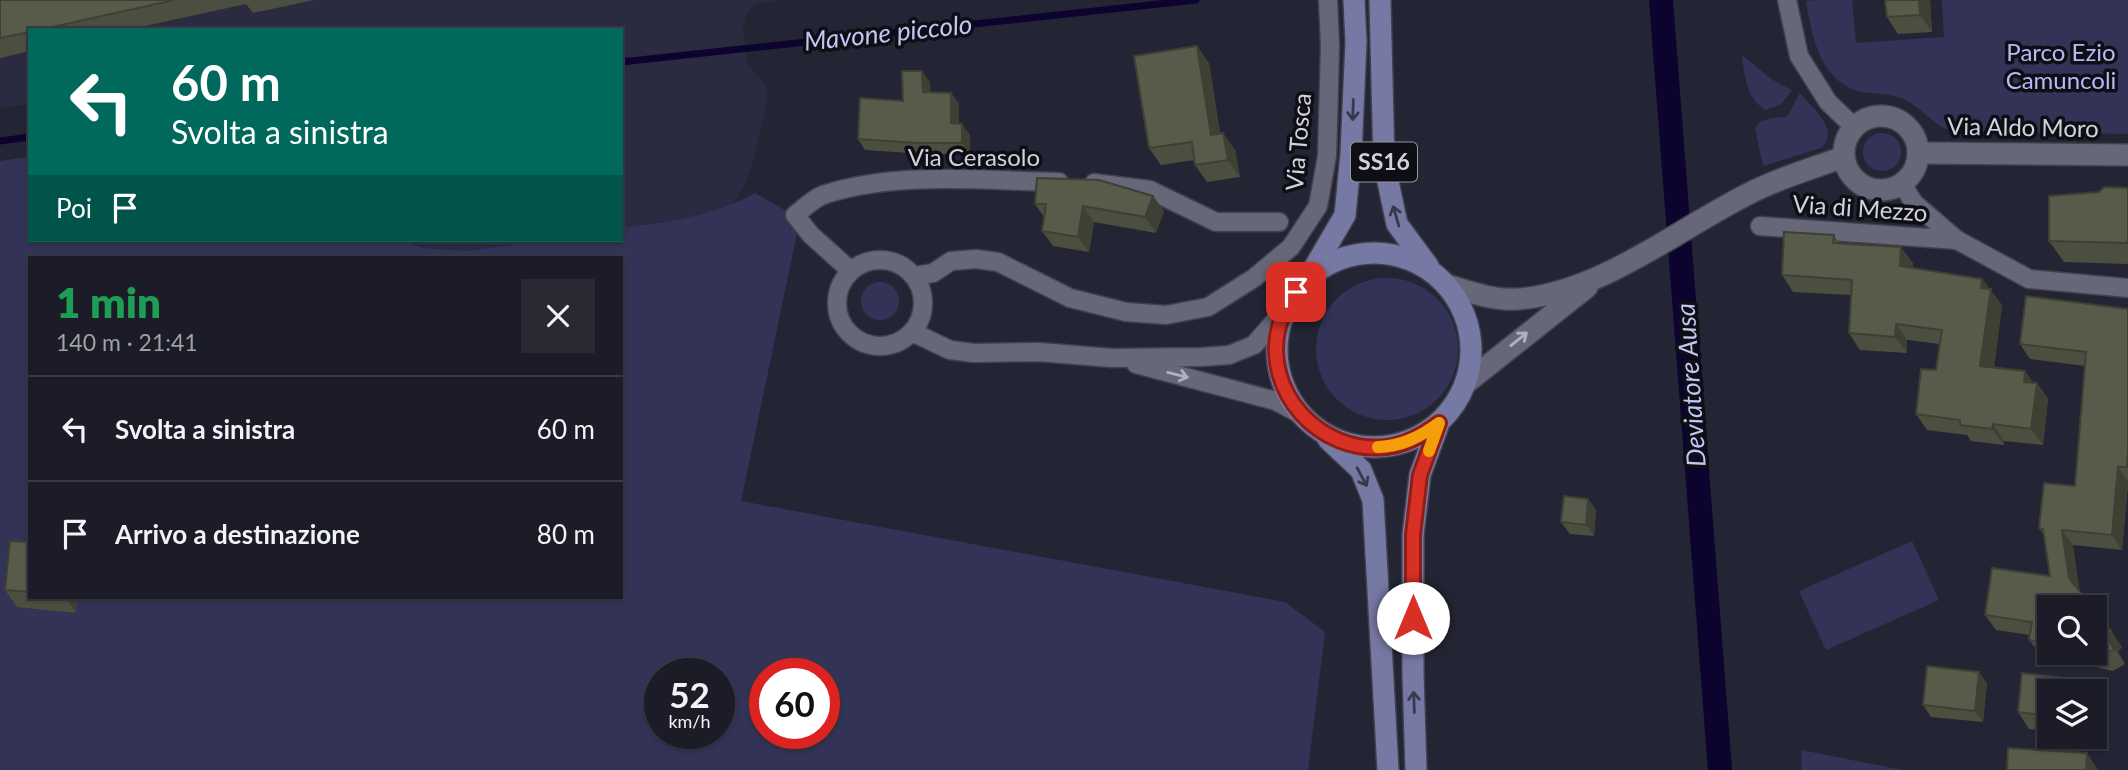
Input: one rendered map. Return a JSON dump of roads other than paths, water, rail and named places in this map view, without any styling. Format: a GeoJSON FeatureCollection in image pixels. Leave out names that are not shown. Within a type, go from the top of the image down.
{"type":"FeatureCollection","features":[{"type":"Feature","properties":{"kind":"main road","name":"SS16"},"geometry":{"type":"LineString","coordinates":[[1354,0],[1356,42],[1351,154],[1345,215],[1308,278],[1286,308],[1279,326],[1278,364],[1282,383],[1290,400],[1309,422],[1361,470],[1373,500],[1388,770]]}},
{"type":"Feature","properties":{"kind":"main road","name":"SS16"},"geometry":{"type":"LineString","coordinates":[[1309,422],[1350,445],[1379,447],[1407,442],[1424,434],[1451,411],[1466,383],[1471,366],[1470,331],[1457,299],[1397,225],[1384,163],[1380,0]]}},
{"type":"Feature","properties":{"kind":"main road","name":"SS16"},"geometry":{"type":"LineString","coordinates":[[1308,278],[1341,258],[1369,253],[1398,256],[1416,262],[1439,279]]}},
{"type":"Feature","properties":{"kind":"main road","name":"SS16"},"geometry":{"type":"LineString","coordinates":[[1416,770],[1413,535],[1420,475],[1439,423]]}},
{"type":"Feature","properties":{"kind":"street","name":"Via Tosca"},"geometry":{"type":"LineString","coordinates":[[914,276],[933,273],[951,261],[976,259],[998,262],[1070,298],[1126,312],[1166,315],[1208,307],[1254,278],[1292,247],[1318,206],[1327,156],[1330,47],[1328,0]]}},
{"type":"Feature","properties":{"kind":"street"},"geometry":{"type":"LineString","coordinates":[[1787,0],[1799,56],[1828,102],[1854,127]]}},
{"type":"Feature","properties":{"kind":"street"},"geometry":{"type":"LineString","coordinates":[[1876,116],[1900,121],[1916,141],[1918,153],[1910,176],[1892,189],[1870,189],[1852,177],[1843,157],[1844,146],[1854,127],[1876,116]]}},
{"type":"Feature","properties":{"kind":"street","name":"Via Aldo Moro"},"geometry":{"type":"LineString","coordinates":[[1918,153],[2128,155]]}},
{"type":"Feature","properties":{"kind":"street"},"geometry":{"type":"LineString","coordinates":[[1466,383],[1600,277],[1755,190],[1843,157]]}},
{"type":"Feature","properties":{"kind":"street","name":"Via Cerasolo"},"geometry":{"type":"LineString","coordinates":[[851,271],[811,236],[795,215],[824,195],[864,186],[924,179],[1099,183],[1150,190],[1216,222],[1279,222]]}},
{"type":"Feature","properties":{"kind":"street","name":"Via di Mezzo"},"geometry":{"type":"LineString","coordinates":[[1902,184],[1914,203],[1956,240],[2029,279],[2128,288]]}},
{"type":"Feature","properties":{"kind":"street","name":"Via di Mezzo"},"geometry":{"type":"LineString","coordinates":[[1760,226],[1956,240]]}},
{"type":"Feature","properties":{"kind":"street"},"geometry":{"type":"LineString","coordinates":[[869,261],[891,261],[914,276],[920,287],[923,311],[912,332],[901,341],[874,346],[849,334],[837,309],[837,295],[842,282],[851,271],[869,261]]}},
{"type":"Feature","properties":{"kind":"street"},"geometry":{"type":"LineString","coordinates":[[1439,279],[1497,299],[1518,299],[1539,296],[1600,277]]}},
{"type":"Feature","properties":{"kind":"street"},"geometry":{"type":"LineString","coordinates":[[912,332],[950,351],[974,353],[1039,352],[1112,358],[1229,355],[1254,345],[1286,308]]}},
{"type":"Feature","properties":{"kind":"street"},"geometry":{"type":"LineString","coordinates":[[1112,358],[1276,401],[1309,422]]}},
{"type":"Feature","properties":{"kind":"waterway","name":"Mavone piccolo"},"geometry":{"type":"LineString","coordinates":[[623,62],[1196,0]]}},
{"type":"Feature","properties":{"kind":"waterway","name":"Deviatore Ausa"},"geometry":{"type":"LineString","coordinates":[[1661,0],[1720,770]]}},
{"type":"Feature","properties":{"kind":"waterway","name":"Mavone piccolo"},"geometry":{"type":"LineString","coordinates":[[0,141],[28,137]]}},
{"type":"Feature","properties":{"kind":"park label","name":"Parco Ezio Camuncoli"},"geometry":{"type":"Point","coordinates":[2061,67]}}]}
